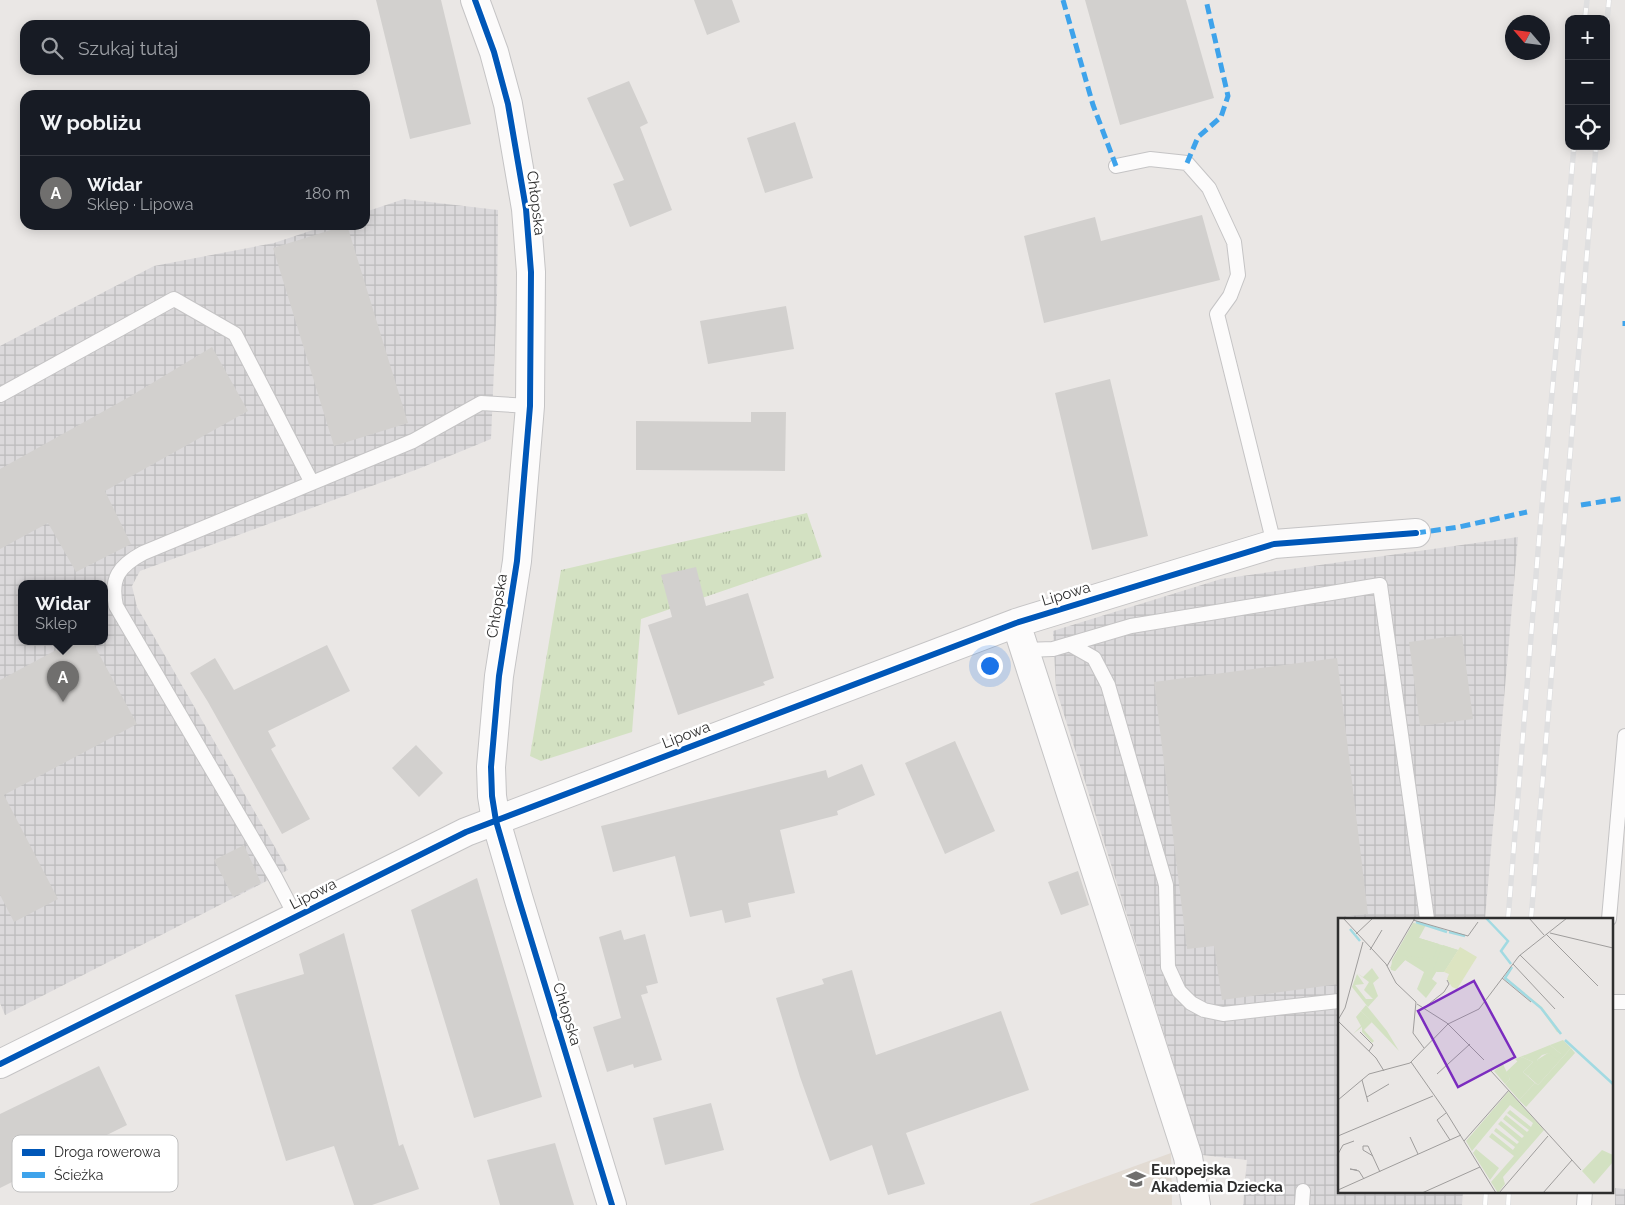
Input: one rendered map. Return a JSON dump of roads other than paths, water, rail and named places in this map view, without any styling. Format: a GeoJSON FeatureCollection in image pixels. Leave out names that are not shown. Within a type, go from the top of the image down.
{"type":"FeatureCollection","features":[{"type":"Feature","properties":{"kind":"street","name":"Chłopska"},"geometry":{"type":"LineString","coordinates":[[475,0],[494,52],[508,104],[526,209],[531,272],[530,406],[517,561],[499,676],[491,767],[492,796],[496,821],[519,900],[612,1205]]}},
{"type":"Feature","properties":{"kind":"street","name":"Lipowa"},"geometry":{"type":"LineString","coordinates":[[3,1056],[296,917],[466,832],[1016,623],[1274,544],[1416,533]]}},
{"type":"Feature","properties":{"kind":"street"},"geometry":{"type":"LineString","coordinates":[[1016,623],[1188,1157],[1196,1205]]}},
{"type":"Feature","properties":{"kind":"lane"},"geometry":{"type":"LineString","coordinates":[[1116,166],[1150,159],[1187,164],[1209,188],[1234,242],[1238,275],[1230,296],[1217,314],[1274,544]]}},
{"type":"Feature","properties":{"kind":"lane"},"geometry":{"type":"LineString","coordinates":[[0,395],[174,299],[234,334],[312,483]]}},
{"type":"Feature","properties":{"kind":"lane"},"geometry":{"type":"LineString","coordinates":[[296,917],[275,877],[116,606],[113,593],[116,574],[128,561],[142,553],[412,442],[481,402],[530,406]]}},
{"type":"Feature","properties":{"kind":"lane"},"geometry":{"type":"LineString","coordinates":[[1024,650],[1053,649],[1131,626],[1380,585],[1427,918]]}},
{"type":"Feature","properties":{"kind":"lane"},"geometry":{"type":"LineString","coordinates":[[1071,644],[1094,658],[1108,685],[1166,885],[1168,967],[1178,991],[1191,1003],[1204,1010],[1223,1014],[1338,1001]]}},
{"type":"Feature","properties":{"kind":"lane"},"geometry":{"type":"LineString","coordinates":[[1609,918],[1625,736]]}},
{"type":"Feature","properties":{"kind":"lane"},"geometry":{"type":"LineString","coordinates":[[1612,1002],[1625,1002]]}},
{"type":"Feature","properties":{"kind":"lane"},"geometry":{"type":"LineString","coordinates":[[1302,1205],[1303,1191]]}},
{"type":"Feature","properties":{"kind":"lane"},"geometry":{"type":"LineString","coordinates":[[1584,1205],[1585,1192]]}},
{"type":"Feature","properties":{"kind":"railway"},"geometry":{"type":"LineString","coordinates":[[1585,15],[1587,0]]}},
{"type":"Feature","properties":{"kind":"railway"},"geometry":{"type":"LineString","coordinates":[[1607,15],[1609,0]]}},
{"type":"Feature","properties":{"kind":"railway"},"geometry":{"type":"LineString","coordinates":[[1508,918],[1574,150]]}},
{"type":"Feature","properties":{"kind":"railway"},"geometry":{"type":"LineString","coordinates":[[1531,918],[1596,150]]}},
{"type":"Feature","properties":{"kind":"railway"},"geometry":{"type":"LineString","coordinates":[[1485,1205],[1486,1192]]}},
{"type":"Feature","properties":{"kind":"railway"},"geometry":{"type":"LineString","coordinates":[[1508,1205],[1509,1192]]}},
{"type":"Feature","properties":{"kind":"place","name":"Widar"},"geometry":{"type":"Point","coordinates":[63,702]}},
{"type":"Feature","properties":{"kind":"place","name":"Europejska Akademia Dziecka"},"geometry":{"type":"Point","coordinates":[1136,1179]}}]}
